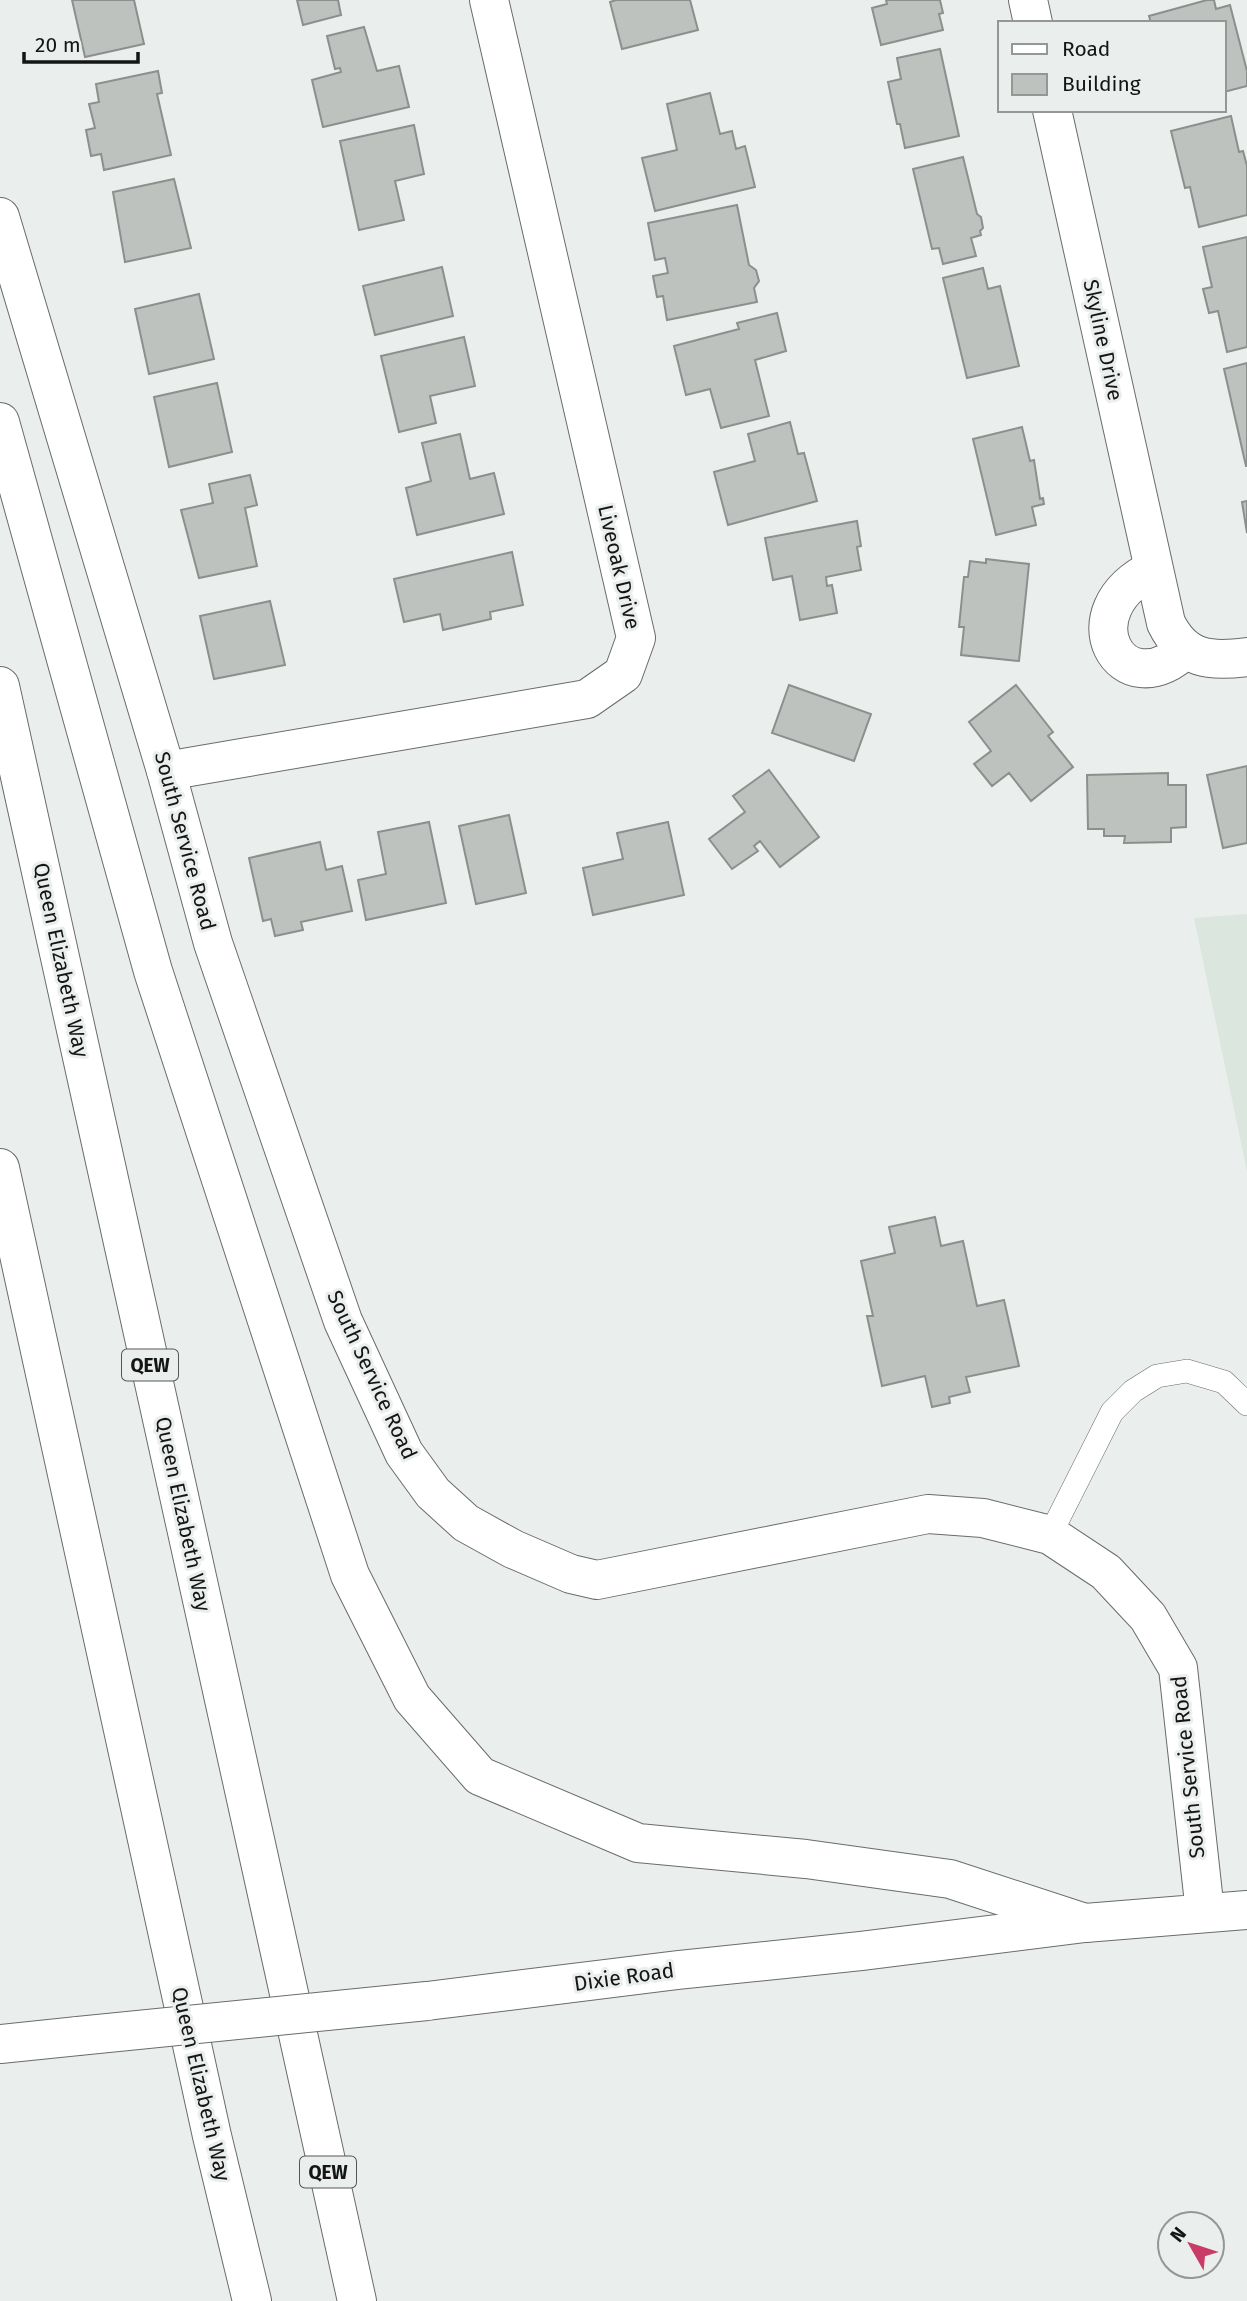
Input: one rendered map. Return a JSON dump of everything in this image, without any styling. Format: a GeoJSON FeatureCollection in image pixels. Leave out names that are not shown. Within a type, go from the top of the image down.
{"type":"FeatureCollection","features":[{"type":"Feature","properties":{"kind":"main road","name":"Liveoak Drive"},"geometry":{"type":"LineString","coordinates":[[166,771],[587,699],[622,674],[636,638],[489,0]]}},
{"type":"Feature","properties":{"kind":"main road"},"geometry":{"type":"LineString","coordinates":[[1028,0],[1033,21]]}},
{"type":"Feature","properties":{"kind":"main road","name":"Skyline Drive"},"geometry":{"type":"LineString","coordinates":[[1052,112],[1166,623],[1175,639],[1188,651]]}},
{"type":"Feature","properties":{"kind":"main road","name":"South Service Road"},"geometry":{"type":"LineString","coordinates":[[0,217],[166,771],[213,943],[343,1321],[404,1453],[433,1493],[466,1523],[513,1549],[571,1574],[597,1580],[928,1514],[982,1518],[1050,1535],[1106,1572],[1148,1617],[1178,1668],[1205,1912]]}},
{"type":"Feature","properties":{"kind":"main road"},"geometry":{"type":"LineString","coordinates":[[0,422],[153,971],[350,1575],[412,1698],[480,1776],[638,1843],[806,1859],[950,1879],[1085,1923]]}},
{"type":"Feature","properties":{"kind":"main road"},"geometry":{"type":"LineString","coordinates":[[1154,569],[1137,578],[1123,591],[1113,607],[1108,618],[1109,642],[1115,653],[1125,662],[1147,669],[1164,665],[1188,651],[1215,660],[1247,657]]}},
{"type":"Feature","properties":{"kind":"main road","name":"Queen Elizabeth Way"},"geometry":{"type":"LineString","coordinates":[[0,686],[357,2301]]}},
{"type":"Feature","properties":{"kind":"main road","name":"Queen Elizabeth Way"},"geometry":{"type":"LineString","coordinates":[[0,1168],[212,2136],[252,2301]]}},
{"type":"Feature","properties":{"kind":"main road","name":"Dixie Road"},"geometry":{"type":"LineString","coordinates":[[0,2044],[428,2001],[1085,1923],[1247,1910]]}},
{"type":"Feature","properties":{"kind":"lane"},"geometry":{"type":"LineString","coordinates":[[1050,1535],[1112,1412],[1133,1391],[1157,1376],[1187,1371],[1224,1382],[1247,1405]]}},
{"type":"Feature","properties":{"kind":"shaded area"},"geometry":{"type":"Polygon","coordinates":[[[1247,914],[1247,1171],[1194,918],[1247,914]]]}},
{"type":"Feature","properties":{"kind":"building"},"geometry":{"type":"Polygon","coordinates":[[[72,0],[134,0],[144,44],[85,57],[72,0]]]}},
{"type":"Feature","properties":{"kind":"building"},"geometry":{"type":"Polygon","coordinates":[[[297,0],[338,0],[341,15],[303,25],[297,0]]]}},
{"type":"Feature","properties":{"kind":"building"},"geometry":{"type":"Polygon","coordinates":[[[690,0],[698,30],[622,49],[610,2],[690,0]]]}},
{"type":"Feature","properties":{"kind":"building"},"geometry":{"type":"Polygon","coordinates":[[[886,0],[940,0],[943,13],[939,14],[943,30],[881,45],[872,8],[887,4],[886,0]]]}},
{"type":"Feature","properties":{"kind":"building"},"geometry":{"type":"Polygon","coordinates":[[[1207,0],[1214,0],[1216,9],[1230,5],[1247,71],[1247,86],[1226,91],[1226,21],[1150,21],[1149,16],[1207,0]]]}},
{"type":"Feature","properties":{"kind":"building"},"geometry":{"type":"Polygon","coordinates":[[[364,27],[377,71],[399,66],[409,107],[323,127],[312,80],[341,72],[340,68],[335,69],[327,36],[364,27]]]}},
{"type":"Feature","properties":{"kind":"building"},"geometry":{"type":"Polygon","coordinates":[[[940,49],[959,136],[905,148],[888,82],[901,79],[897,58],[940,49]]]}},
{"type":"Feature","properties":{"kind":"building"},"geometry":{"type":"Polygon","coordinates":[[[158,71],[162,93],[157,94],[171,155],[104,170],[101,154],[91,156],[86,130],[95,128],[89,104],[99,102],[96,84],[158,71]]]}},
{"type":"Feature","properties":{"kind":"building"},"geometry":{"type":"Polygon","coordinates":[[[710,93],[720,134],[732,131],[736,149],[745,146],[755,187],[655,211],[642,158],[677,150],[667,104],[710,93]]]}},
{"type":"Feature","properties":{"kind":"building"},"geometry":{"type":"Polygon","coordinates":[[[1231,116],[1239,152],[1243,151],[1247,166],[1247,215],[1199,227],[1190,187],[1185,188],[1171,131],[1231,116]]]}},
{"type":"Feature","properties":{"kind":"building"},"geometry":{"type":"Polygon","coordinates":[[[414,125],[424,174],[395,181],[404,220],[359,230],[340,141],[414,125]]]}},
{"type":"Feature","properties":{"kind":"building"},"geometry":{"type":"Polygon","coordinates":[[[963,157],[983,228],[981,235],[971,238],[976,256],[943,264],[939,248],[932,249],[913,169],[963,157]]]}},
{"type":"Feature","properties":{"kind":"building"},"geometry":{"type":"Polygon","coordinates":[[[174,179],[191,248],[125,262],[113,192],[174,179]]]}},
{"type":"Feature","properties":{"kind":"building"},"geometry":{"type":"Polygon","coordinates":[[[737,205],[749,265],[756,270],[759,281],[754,288],[757,302],[667,320],[663,296],[657,297],[653,276],[668,273],[665,258],[655,260],[648,223],[737,205]]]}},
{"type":"Feature","properties":{"kind":"building"},"geometry":{"type":"Polygon","coordinates":[[[1247,237],[1247,347],[1227,352],[1218,311],[1209,313],[1203,289],[1212,287],[1203,247],[1247,237]]]}},
{"type":"Feature","properties":{"kind":"building"},"geometry":{"type":"Polygon","coordinates":[[[442,267],[453,316],[375,335],[363,286],[442,267]]]}},
{"type":"Feature","properties":{"kind":"building"},"geometry":{"type":"Polygon","coordinates":[[[983,268],[988,289],[1000,286],[1019,366],[967,378],[943,278],[983,268]]]}},
{"type":"Feature","properties":{"kind":"building"},"geometry":{"type":"Polygon","coordinates":[[[199,294],[214,359],[149,374],[135,309],[199,294]]]}},
{"type":"Feature","properties":{"kind":"building"},"geometry":{"type":"Polygon","coordinates":[[[777,313],[786,351],[755,360],[769,416],[721,428],[710,389],[686,395],[674,346],[739,329],[737,323],[777,313]]]}},
{"type":"Feature","properties":{"kind":"building"},"geometry":{"type":"Polygon","coordinates":[[[464,337],[475,386],[430,396],[436,423],[399,432],[381,356],[464,337]]]}},
{"type":"Feature","properties":{"kind":"building"},"geometry":{"type":"Polygon","coordinates":[[[1247,363],[1247,466],[1246,466],[1224,369],[1247,363]]]}},
{"type":"Feature","properties":{"kind":"building"},"geometry":{"type":"Polygon","coordinates":[[[217,383],[232,452],[169,467],[154,397],[217,383]]]}},
{"type":"Feature","properties":{"kind":"building"},"geometry":{"type":"Polygon","coordinates":[[[790,422],[798,454],[804,453],[817,501],[728,525],[714,472],[755,461],[748,434],[790,422]]]}},
{"type":"Feature","properties":{"kind":"building"},"geometry":{"type":"Polygon","coordinates":[[[1022,427],[1030,461],[1034,460],[1040,499],[1043,498],[1044,504],[1032,507],[1036,525],[996,535],[973,439],[1022,427]]]}},
{"type":"Feature","properties":{"kind":"building"},"geometry":{"type":"Polygon","coordinates":[[[460,434],[470,479],[494,473],[504,514],[417,535],[406,488],[431,481],[422,443],[460,434]]]}},
{"type":"Feature","properties":{"kind":"building"},"geometry":{"type":"Polygon","coordinates":[[[250,475],[257,505],[245,508],[257,566],[199,578],[181,510],[213,503],[209,484],[250,475]]]}},
{"type":"Feature","properties":{"kind":"building"},"geometry":{"type":"Polygon","coordinates":[[[1247,501],[1247,533],[1242,502],[1247,501]]]}},
{"type":"Feature","properties":{"kind":"building"},"geometry":{"type":"Polygon","coordinates":[[[857,521],[861,546],[857,547],[861,570],[826,577],[827,586],[832,585],[837,613],[800,620],[792,576],[773,580],[765,538],[857,521]]]}},
{"type":"Feature","properties":{"kind":"building"},"geometry":{"type":"Polygon","coordinates":[[[512,552],[523,605],[490,612],[491,619],[443,630],[440,614],[404,622],[394,579],[512,552]]]}},
{"type":"Feature","properties":{"kind":"building"},"geometry":{"type":"Polygon","coordinates":[[[986,559],[1029,564],[1019,661],[961,655],[964,627],[959,627],[964,577],[968,577],[970,561],[986,563],[986,559]]]}},
{"type":"Feature","properties":{"kind":"building"},"geometry":{"type":"Polygon","coordinates":[[[270,601],[285,665],[214,679],[200,616],[270,601]]]}},
{"type":"Feature","properties":{"kind":"building"},"geometry":{"type":"Polygon","coordinates":[[[789,685],[871,714],[854,761],[772,733],[789,685]]]}},
{"type":"Feature","properties":{"kind":"building"},"geometry":{"type":"Polygon","coordinates":[[[1016,685],[1053,732],[1048,736],[1073,767],[1031,801],[1009,773],[992,786],[974,764],[991,751],[969,722],[1016,685]]]}},
{"type":"Feature","properties":{"kind":"building"},"geometry":{"type":"Polygon","coordinates":[[[1247,766],[1247,843],[1223,848],[1207,775],[1247,766]]]}},
{"type":"Feature","properties":{"kind":"building"},"geometry":{"type":"Polygon","coordinates":[[[769,770],[819,837],[780,867],[760,841],[754,846],[758,851],[732,869],[709,839],[745,812],[733,796],[769,770]]]}},
{"type":"Feature","properties":{"kind":"building"},"geometry":{"type":"Polygon","coordinates":[[[1168,773],[1168,785],[1186,785],[1186,827],[1171,828],[1171,842],[1124,843],[1125,836],[1104,836],[1104,829],[1088,829],[1087,775],[1168,773]]]}},
{"type":"Feature","properties":{"kind":"building"},"geometry":{"type":"Polygon","coordinates":[[[509,815],[526,893],[476,904],[459,826],[509,815]]]}},
{"type":"Feature","properties":{"kind":"building"},"geometry":{"type":"Polygon","coordinates":[[[429,822],[446,903],[366,920],[358,880],[386,874],[378,832],[429,822]]]}},
{"type":"Feature","properties":{"kind":"building"},"geometry":{"type":"Polygon","coordinates":[[[668,822],[684,895],[593,915],[583,868],[623,859],[617,833],[668,822]]]}},
{"type":"Feature","properties":{"kind":"building"},"geometry":{"type":"Polygon","coordinates":[[[320,842],[326,870],[342,866],[352,911],[301,922],[303,930],[275,936],[271,919],[263,921],[249,858],[320,842]]]}},
{"type":"Feature","properties":{"kind":"building"},"geometry":{"type":"Polygon","coordinates":[[[935,1217],[941,1246],[963,1241],[977,1306],[1004,1300],[1019,1366],[966,1377],[970,1392],[949,1397],[950,1403],[932,1407],[925,1376],[882,1386],[867,1316],[873,1316],[861,1261],[895,1253],[889,1227],[935,1217]]]}}]}
